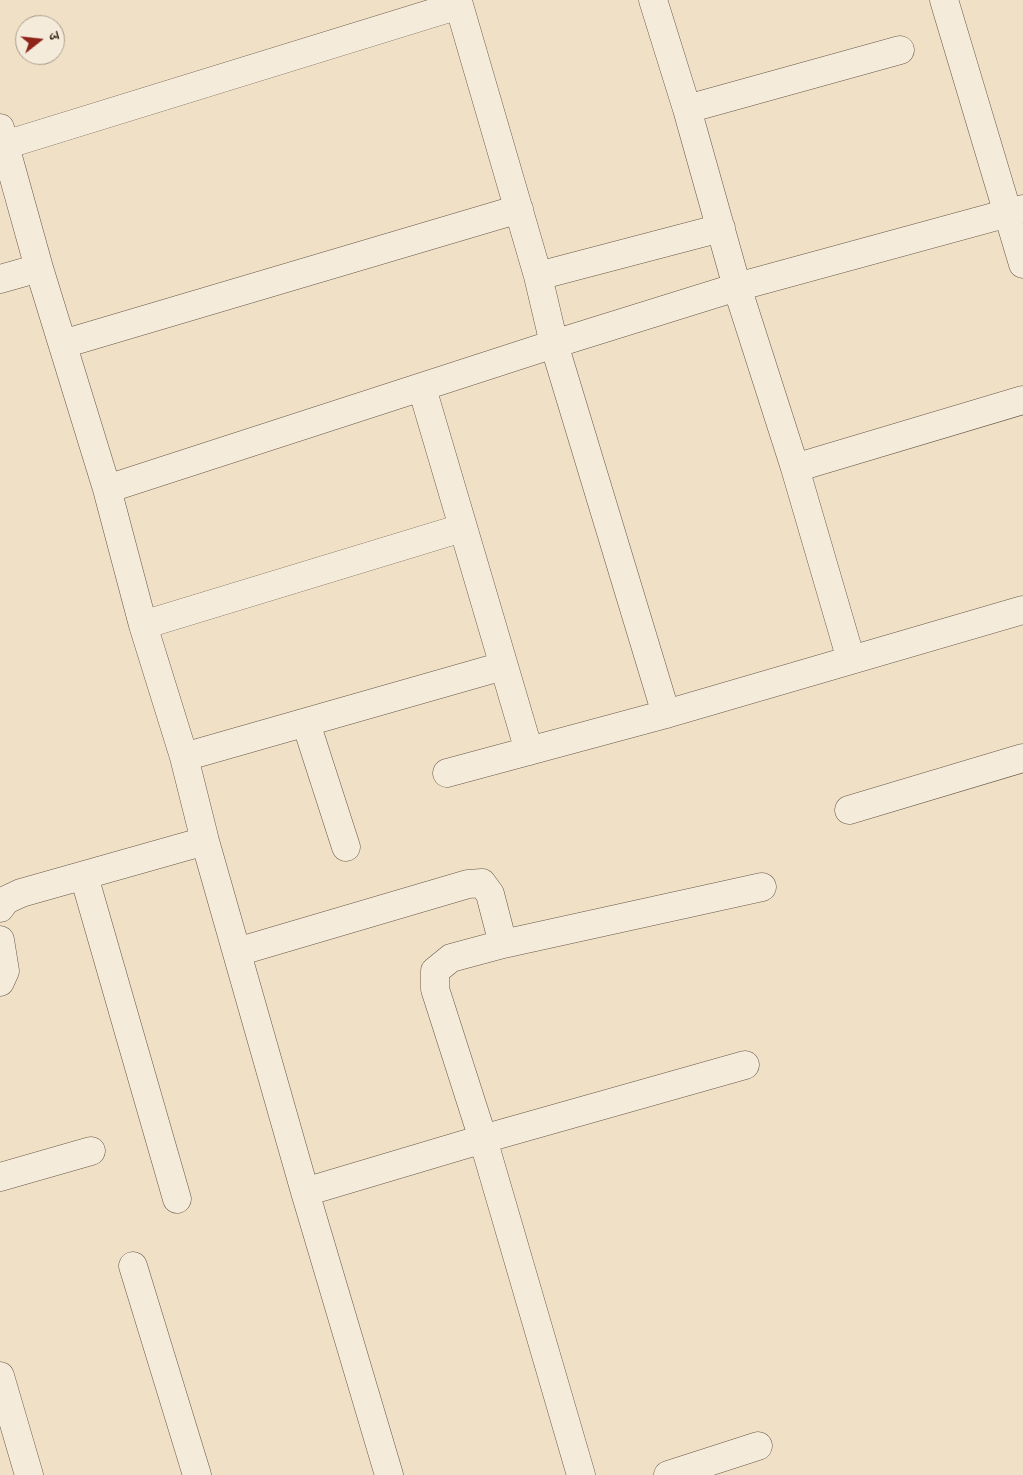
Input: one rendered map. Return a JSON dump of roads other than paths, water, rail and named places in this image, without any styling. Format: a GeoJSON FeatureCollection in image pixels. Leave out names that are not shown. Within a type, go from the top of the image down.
{"type":"FeatureCollection","features":[{"type":"Feature","properties":{"kind":"street"},"geometry":{"type":"LineString","coordinates":[[652,0],[687,109],[737,287],[795,468],[852,660]]}},
{"type":"Feature","properties":{"kind":"street"},"geometry":{"type":"LineString","coordinates":[[944,0],[1016,211],[1023,264]]}},
{"type":"Feature","properties":{"kind":"street"},"geometry":{"type":"LineString","coordinates":[[390,1475],[305,1192],[205,841],[184,757],[143,625],[107,489],[39,268],[2,136],[458,3],[538,276],[554,344],[666,714]]}},
{"type":"Feature","properties":{"kind":"street"},"geometry":{"type":"LineString","coordinates":[[687,109],[900,50]]}},
{"type":"Feature","properties":{"kind":"street"},"geometry":{"type":"LineString","coordinates":[[63,344],[519,209]]}},
{"type":"Feature","properties":{"kind":"street"},"geometry":{"type":"LineString","coordinates":[[107,489],[554,344],[737,287],[1016,211]]}},
{"type":"Feature","properties":{"kind":"street"},"geometry":{"type":"LineString","coordinates":[[538,276],[721,228]]}},
{"type":"Feature","properties":{"kind":"street"},"geometry":{"type":"LineString","coordinates":[[0,279],[39,268]]}},
{"type":"Feature","properties":{"kind":"street"},"geometry":{"type":"LineString","coordinates":[[422,388],[529,751]]}},
{"type":"Feature","properties":{"kind":"street"},"geometry":{"type":"LineString","coordinates":[[795,468],[1023,400]]}},
{"type":"Feature","properties":{"kind":"street"},"geometry":{"type":"LineString","coordinates":[[143,625],[462,528]]}},
{"type":"Feature","properties":{"kind":"street"},"geometry":{"type":"LineString","coordinates":[[447,773],[666,714],[1023,610]]}},
{"type":"Feature","properties":{"kind":"street"},"geometry":{"type":"LineString","coordinates":[[184,757],[503,666]]}},
{"type":"Feature","properties":{"kind":"street"},"geometry":{"type":"LineString","coordinates":[[306,723],[346,847]]}},
{"type":"Feature","properties":{"kind":"street"},"geometry":{"type":"LineString","coordinates":[[849,810],[1023,758]]}},
{"type":"Feature","properties":{"kind":"street"},"geometry":{"type":"LineString","coordinates":[[0,908],[6,900],[21,893],[205,841]]}},
{"type":"Feature","properties":{"kind":"street"},"geometry":{"type":"LineString","coordinates":[[84,876],[177,1199]]}},
{"type":"Feature","properties":{"kind":"street"},"geometry":{"type":"LineString","coordinates":[[237,952],[468,884],[482,883],[490,894],[504,944]]}},
{"type":"Feature","properties":{"kind":"street"},"geometry":{"type":"LineString","coordinates":[[580,1475],[483,1139],[435,989],[435,971],[451,958],[504,944],[762,887]]}},
{"type":"Feature","properties":{"kind":"street"},"geometry":{"type":"LineString","coordinates":[[0,940],[5,971],[0,982]]}},
{"type":"Feature","properties":{"kind":"street"},"geometry":{"type":"LineString","coordinates":[[305,1192],[483,1139],[745,1065]]}},
{"type":"Feature","properties":{"kind":"street"},"geometry":{"type":"LineString","coordinates":[[0,1177],[91,1150]]}},
{"type":"Feature","properties":{"kind":"street"},"geometry":{"type":"LineString","coordinates":[[133,1266],[197,1475]]}},
{"type":"Feature","properties":{"kind":"street"},"geometry":{"type":"LineString","coordinates":[[0,1376],[29,1475]]}},
{"type":"Feature","properties":{"kind":"street"},"geometry":{"type":"LineString","coordinates":[[668,1475],[758,1446]]}}]}
